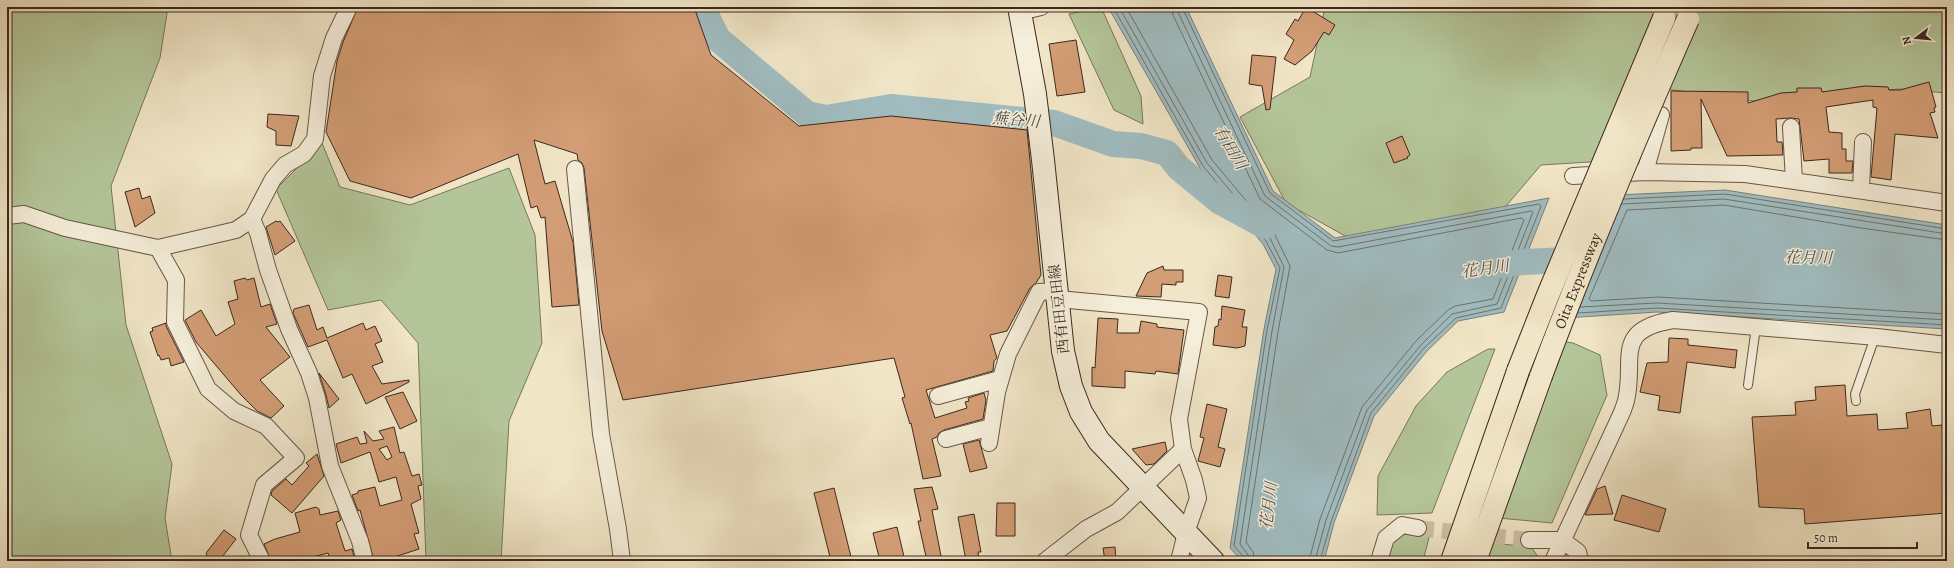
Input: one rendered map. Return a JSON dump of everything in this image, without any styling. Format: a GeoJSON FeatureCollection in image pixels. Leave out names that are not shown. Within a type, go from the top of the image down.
{"type":"FeatureCollection","features":[{"type":"Feature","properties":{"kind":"highway","name":"Oita Expressway"},"geometry":{"type":"LineString","coordinates":[[1452,561],[1518,371],[1551,288],[1667,12]]}},
{"type":"Feature","properties":{"kind":"highway","name":"Oita Expressway"},"geometry":{"type":"LineString","coordinates":[[1475,561],[1569,301],[1646,115],[1691,13]]}},
{"type":"Feature","properties":{"kind":"main road","name":"西有田豆田線"},"geometry":{"type":"LineString","coordinates":[[1019,10],[1035,94],[1062,351],[1071,386],[1081,412],[1099,441],[1213,561]]}},
{"type":"Feature","properties":{"kind":"street"},"geometry":{"type":"LineString","coordinates":[[7,216],[24,214],[65,228],[158,248],[236,230],[252,219],[273,179],[285,165],[304,154],[315,139],[322,76],[334,38],[349,7]]}},
{"type":"Feature","properties":{"kind":"street"},"geometry":{"type":"LineString","coordinates":[[1019,10],[1041,7]]}},
{"type":"Feature","properties":{"kind":"street"},"geometry":{"type":"LineString","coordinates":[[1646,172],[1661,115]]}},
{"type":"Feature","properties":{"kind":"street"},"geometry":{"type":"LineString","coordinates":[[1791,128],[1794,181]]}},
{"type":"Feature","properties":{"kind":"street"},"geometry":{"type":"LineString","coordinates":[[1861,190],[1863,142]]}},
{"type":"Feature","properties":{"kind":"street"},"geometry":{"type":"LineString","coordinates":[[575,169],[601,434],[618,529],[622,561]]}},
{"type":"Feature","properties":{"kind":"street"},"geometry":{"type":"LineString","coordinates":[[1573,176],[1646,172],[1745,174],[1947,203]]}},
{"type":"Feature","properties":{"kind":"street"},"geometry":{"type":"LineString","coordinates":[[252,219],[258,233],[268,270],[289,329],[309,373],[317,398],[330,466],[360,541],[365,561]]}},
{"type":"Feature","properties":{"kind":"street"},"geometry":{"type":"LineString","coordinates":[[158,248],[176,280],[175,322],[208,389],[234,411],[266,426],[296,458],[264,485],[249,535],[262,561]]}},
{"type":"Feature","properties":{"kind":"street"},"geometry":{"type":"LineString","coordinates":[[946,439],[990,435],[1000,379],[1008,354],[1039,292],[1199,312],[1179,419],[1183,449],[1194,480],[1198,498],[1191,538],[1178,561]]}},
{"type":"Feature","properties":{"kind":"street"},"geometry":{"type":"LineString","coordinates":[[1553,561],[1626,401],[1630,345],[1642,329],[1658,323],[1673,320],[1875,336],[1947,345]]}},
{"type":"Feature","properties":{"kind":"street"},"geometry":{"type":"LineString","coordinates":[[938,396],[1000,379]]}},
{"type":"Feature","properties":{"kind":"street"},"geometry":{"type":"LineString","coordinates":[[1045,561],[1086,530],[1117,512],[1183,449]]}},
{"type":"Feature","properties":{"kind":"street"},"geometry":{"type":"LineString","coordinates":[[1379,561],[1386,538],[1402,525],[1418,528]]}},
{"type":"Feature","properties":{"kind":"street"},"geometry":{"type":"LineString","coordinates":[[1529,540],[1562,540],[1578,552],[1580,561]]}},
{"type":"Feature","properties":{"kind":"lane"},"geometry":{"type":"LineString","coordinates":[[1748,385],[1756,327]]}},
{"type":"Feature","properties":{"kind":"lane"},"geometry":{"type":"LineString","coordinates":[[1856,402],[1855,394],[1875,336]]}},
{"type":"Feature","properties":{"kind":"green space"},"geometry":{"type":"Polygon","coordinates":[[[7,7],[168,7],[160,58],[111,186],[126,325],[172,464],[165,518],[172,561],[7,561],[7,7]]]}},
{"type":"Feature","properties":{"kind":"green space"},"geometry":{"type":"Polygon","coordinates":[[[1101,7],[1141,96],[1143,124],[1114,110],[1069,14],[1101,7]]]}},
{"type":"Feature","properties":{"kind":"green space"},"geometry":{"type":"Polygon","coordinates":[[[1325,7],[1947,7],[1947,93],[1899,89],[1753,101],[1666,89],[1637,159],[1541,165],[1489,226],[1365,247],[1286,203],[1240,117],[1310,77],[1325,7]]]}},
{"type":"Feature","properties":{"kind":"green space"},"geometry":{"type":"Polygon","coordinates":[[[322,143],[340,187],[410,205],[509,168],[535,235],[542,343],[509,421],[501,561],[426,561],[418,343],[381,300],[328,310],[276,189],[322,143]]]}},
{"type":"Feature","properties":{"kind":"green space"},"geometry":{"type":"Polygon","coordinates":[[[1547,339],[1573,343],[1600,355],[1607,395],[1552,523],[1488,517],[1547,339]]]}},
{"type":"Feature","properties":{"kind":"green space"},"geometry":{"type":"Polygon","coordinates":[[[1488,349],[1495,349],[1432,513],[1377,515],[1378,476],[1416,406],[1447,372],[1488,349]]]}},
{"type":"Feature","properties":{"kind":"green space"},"geometry":{"type":"Polygon","coordinates":[[[1406,532],[1430,534],[1423,561],[1384,561],[1389,543],[1406,532]]]}},
{"type":"Feature","properties":{"kind":"green space"},"geometry":{"type":"Polygon","coordinates":[[[1482,542],[1531,547],[1539,558],[1538,561],[1476,561],[1482,542]]]}},
{"type":"Feature","properties":{"kind":"water","name":"有田川"},"geometry":{"type":"Polygon","coordinates":[[[1108,7],[1186,7],[1273,191],[1335,238],[1549,198],[1504,312],[1458,321],[1427,351],[1374,416],[1334,523],[1324,561],[1242,561],[1230,548],[1264,329],[1276,269],[1263,244],[1200,168],[1108,7]]]}},
{"type":"Feature","properties":{"kind":"water"},"geometry":{"type":"Polygon","coordinates":[[[1725,190],[1947,225],[1947,329],[1657,312],[1565,318],[1616,195],[1725,190]]]}},
{"type":"Feature","properties":{"kind":"building"},"geometry":{"type":"Polygon","coordinates":[[[358,7],[694,7],[711,55],[799,126],[891,116],[1027,130],[1041,275],[1036,283],[1030,288],[1007,331],[990,335],[997,358],[994,361],[993,371],[926,390],[935,418],[967,408],[965,402],[969,401],[968,398],[984,393],[986,400],[983,419],[944,430],[939,433],[937,437],[932,439],[941,476],[923,479],[911,423],[910,424],[902,398],[905,397],[894,358],[623,400],[602,331],[584,168],[582,163],[578,160],[577,154],[534,140],[545,184],[555,181],[573,242],[579,305],[552,307],[545,217],[541,218],[537,206],[531,208],[518,154],[411,198],[350,181],[326,132],[337,61],[343,42],[358,7]]]}},
{"type":"Feature","properties":{"kind":"building"},"geometry":{"type":"Polygon","coordinates":[[[1306,7],[1335,25],[1329,35],[1324,32],[1312,51],[1295,65],[1284,59],[1294,40],[1286,34],[1295,19],[1298,21],[1306,7]]]}},
{"type":"Feature","properties":{"kind":"building"},"geometry":{"type":"Polygon","coordinates":[[[1076,40],[1085,92],[1057,96],[1049,44],[1076,40]]]}},
{"type":"Feature","properties":{"kind":"building"},"geometry":{"type":"Polygon","coordinates":[[[1252,55],[1276,57],[1270,109],[1266,110],[1262,86],[1249,84],[1252,55]]]}},
{"type":"Feature","properties":{"kind":"building"},"geometry":{"type":"Polygon","coordinates":[[[1929,82],[1936,107],[1934,108],[1935,112],[1930,113],[1938,138],[1895,134],[1891,180],[1871,177],[1877,108],[1873,107],[1873,100],[1826,107],[1829,132],[1842,133],[1842,149],[1846,149],[1846,161],[1853,161],[1852,173],[1829,173],[1829,159],[1804,161],[1799,119],[1776,119],[1777,142],[1782,142],[1783,155],[1727,156],[1701,99],[1702,148],[1671,151],[1671,91],[1748,92],[1748,103],[1781,93],[1797,92],[1797,88],[1821,88],[1822,92],[1865,86],[1888,87],[1889,90],[1900,90],[1929,82]]]}},
{"type":"Feature","properties":{"kind":"building"},"geometry":{"type":"Polygon","coordinates":[[[268,114],[299,116],[291,146],[276,145],[276,131],[267,127],[268,114]]]}},
{"type":"Feature","properties":{"kind":"building"},"geometry":{"type":"Polygon","coordinates":[[[1402,136],[1410,155],[1407,157],[1408,158],[1394,163],[1386,143],[1402,136]]]}},
{"type":"Feature","properties":{"kind":"building"},"geometry":{"type":"Polygon","coordinates":[[[139,188],[142,199],[150,196],[155,213],[135,227],[125,192],[139,188]]]}},
{"type":"Feature","properties":{"kind":"building"},"geometry":{"type":"Polygon","coordinates":[[[276,221],[280,221],[295,241],[275,255],[266,227],[276,221]]]}},
{"type":"Feature","properties":{"kind":"building"},"geometry":{"type":"Polygon","coordinates":[[[1163,266],[1164,270],[1183,270],[1183,282],[1176,282],[1176,285],[1162,284],[1161,297],[1136,296],[1147,273],[1163,266]]]}},
{"type":"Feature","properties":{"kind":"building"},"geometry":{"type":"Polygon","coordinates":[[[1218,275],[1232,277],[1229,298],[1215,296],[1218,275]]]}},
{"type":"Feature","properties":{"kind":"building"},"geometry":{"type":"Polygon","coordinates":[[[245,278],[247,280],[254,278],[261,307],[270,304],[277,324],[266,327],[290,357],[260,380],[284,406],[271,418],[257,411],[241,395],[196,342],[185,320],[201,310],[216,336],[235,324],[228,302],[238,299],[234,281],[245,278]]]}},
{"type":"Feature","properties":{"kind":"building"},"geometry":{"type":"Polygon","coordinates":[[[309,305],[317,330],[323,327],[327,338],[363,323],[366,330],[375,326],[382,341],[375,344],[383,362],[372,366],[382,384],[409,380],[409,382],[366,404],[352,374],[343,378],[327,340],[308,347],[293,313],[294,309],[309,305]]]}},
{"type":"Feature","properties":{"kind":"building"},"geometry":{"type":"Polygon","coordinates":[[[1222,306],[1245,310],[1242,327],[1247,327],[1245,346],[1237,348],[1213,345],[1215,327],[1218,326],[1219,319],[1221,320],[1222,306]]]}},
{"type":"Feature","properties":{"kind":"building"},"geometry":{"type":"Polygon","coordinates":[[[1098,318],[1118,319],[1117,333],[1139,333],[1141,321],[1157,324],[1157,327],[1184,330],[1178,374],[1156,371],[1155,374],[1125,371],[1125,388],[1092,386],[1092,367],[1095,368],[1098,318]]]}},
{"type":"Feature","properties":{"kind":"building"},"geometry":{"type":"Polygon","coordinates":[[[166,323],[166,326],[184,362],[171,366],[169,358],[161,360],[159,355],[158,356],[150,332],[153,331],[152,328],[166,323]]]}},
{"type":"Feature","properties":{"kind":"building"},"geometry":{"type":"Polygon","coordinates":[[[1669,338],[1688,339],[1688,345],[1737,350],[1735,368],[1687,362],[1680,413],[1658,410],[1660,396],[1640,392],[1647,363],[1668,362],[1669,338]]]}},
{"type":"Feature","properties":{"kind":"building"},"geometry":{"type":"Polygon","coordinates":[[[319,373],[339,399],[329,408],[326,395],[319,373]]]}},
{"type":"Feature","properties":{"kind":"building"},"geometry":{"type":"Polygon","coordinates":[[[1845,385],[1847,416],[1877,414],[1878,430],[1908,428],[1906,413],[1930,409],[1932,426],[1942,425],[1947,513],[1805,524],[1804,509],[1759,507],[1752,417],[1796,415],[1795,402],[1816,400],[1815,387],[1845,385]]]}},
{"type":"Feature","properties":{"kind":"building"},"geometry":{"type":"Polygon","coordinates":[[[403,392],[417,421],[400,429],[385,397],[403,392]]]}},
{"type":"Feature","properties":{"kind":"building"},"geometry":{"type":"Polygon","coordinates":[[[1207,404],[1227,409],[1218,447],[1225,449],[1220,467],[1198,461],[1204,438],[1200,437],[1207,404]]]}},
{"type":"Feature","properties":{"kind":"building"},"geometry":{"type":"Polygon","coordinates":[[[394,427],[400,453],[404,452],[412,476],[419,474],[422,485],[418,486],[421,499],[411,504],[419,533],[414,534],[419,549],[382,561],[374,561],[360,510],[358,511],[352,495],[358,493],[358,491],[375,487],[380,506],[402,500],[396,477],[379,482],[370,452],[341,463],[336,444],[357,437],[360,444],[367,443],[364,431],[373,441],[384,439],[379,431],[394,427]],[[387,446],[379,449],[387,460],[392,457],[387,446]]]}},
{"type":"Feature","properties":{"kind":"building"},"geometry":{"type":"Polygon","coordinates":[[[979,440],[987,468],[970,472],[963,444],[979,440]]]}},
{"type":"Feature","properties":{"kind":"building"},"geometry":{"type":"Polygon","coordinates":[[[1165,442],[1167,451],[1154,464],[1146,465],[1132,449],[1165,442]]]}},
{"type":"Feature","properties":{"kind":"building"},"geometry":{"type":"Polygon","coordinates":[[[317,454],[324,476],[292,513],[271,495],[272,491],[286,479],[292,485],[309,466],[306,463],[317,454]]]}},
{"type":"Feature","properties":{"kind":"building"},"geometry":{"type":"Polygon","coordinates":[[[1605,486],[1613,514],[1585,515],[1597,489],[1605,486]]]}},
{"type":"Feature","properties":{"kind":"building"},"geometry":{"type":"Polygon","coordinates":[[[932,487],[938,509],[932,510],[942,561],[927,561],[918,521],[921,521],[914,489],[932,487]]]}},
{"type":"Feature","properties":{"kind":"building"},"geometry":{"type":"Polygon","coordinates":[[[834,488],[852,561],[831,561],[814,493],[834,488]]]}},
{"type":"Feature","properties":{"kind":"building"},"geometry":{"type":"Polygon","coordinates":[[[1622,495],[1666,509],[1659,532],[1614,520],[1622,495]]]}},
{"type":"Feature","properties":{"kind":"building"},"geometry":{"type":"Polygon","coordinates":[[[997,503],[1015,503],[1015,536],[996,536],[997,503]]]}},
{"type":"Feature","properties":{"kind":"building"},"geometry":{"type":"Polygon","coordinates":[[[316,507],[319,509],[320,515],[338,511],[341,520],[336,523],[345,551],[352,549],[355,561],[323,561],[322,558],[329,556],[328,553],[298,561],[271,561],[264,544],[275,539],[300,532],[295,513],[316,507]]]}},
{"type":"Feature","properties":{"kind":"building"},"geometry":{"type":"Polygon","coordinates":[[[974,514],[981,552],[978,552],[979,561],[966,561],[958,517],[974,514]]]}},
{"type":"Feature","properties":{"kind":"building"},"geometry":{"type":"Polygon","coordinates":[[[897,527],[905,561],[880,561],[873,533],[897,527]]]}},
{"type":"Feature","properties":{"kind":"building"},"geometry":{"type":"Polygon","coordinates":[[[224,530],[236,539],[219,561],[202,561],[207,555],[206,553],[224,530]]]}},
{"type":"Feature","properties":{"kind":"building"},"geometry":{"type":"Polygon","coordinates":[[[1115,547],[1116,561],[1105,561],[1103,548],[1115,547]]]}},
{"type":"Feature","properties":{"kind":"waterway","name":"蕪谷川"},"geometry":{"type":"LineString","coordinates":[[702,7],[718,39],[807,114],[826,118],[891,107],[1054,123],[1113,144],[1141,146],[1167,153],[1179,168],[1219,201],[1265,226]]}},
{"type":"Feature","properties":{"kind":"waterway","name":"花月川"},"geometry":{"type":"LineString","coordinates":[[1488,267],[1523,262],[1586,259]]}},
{"type":"Feature","properties":{"kind":"tunnel"},"geometry":{"type":"LineString","coordinates":[[1418,528],[1529,540]]}}]}
